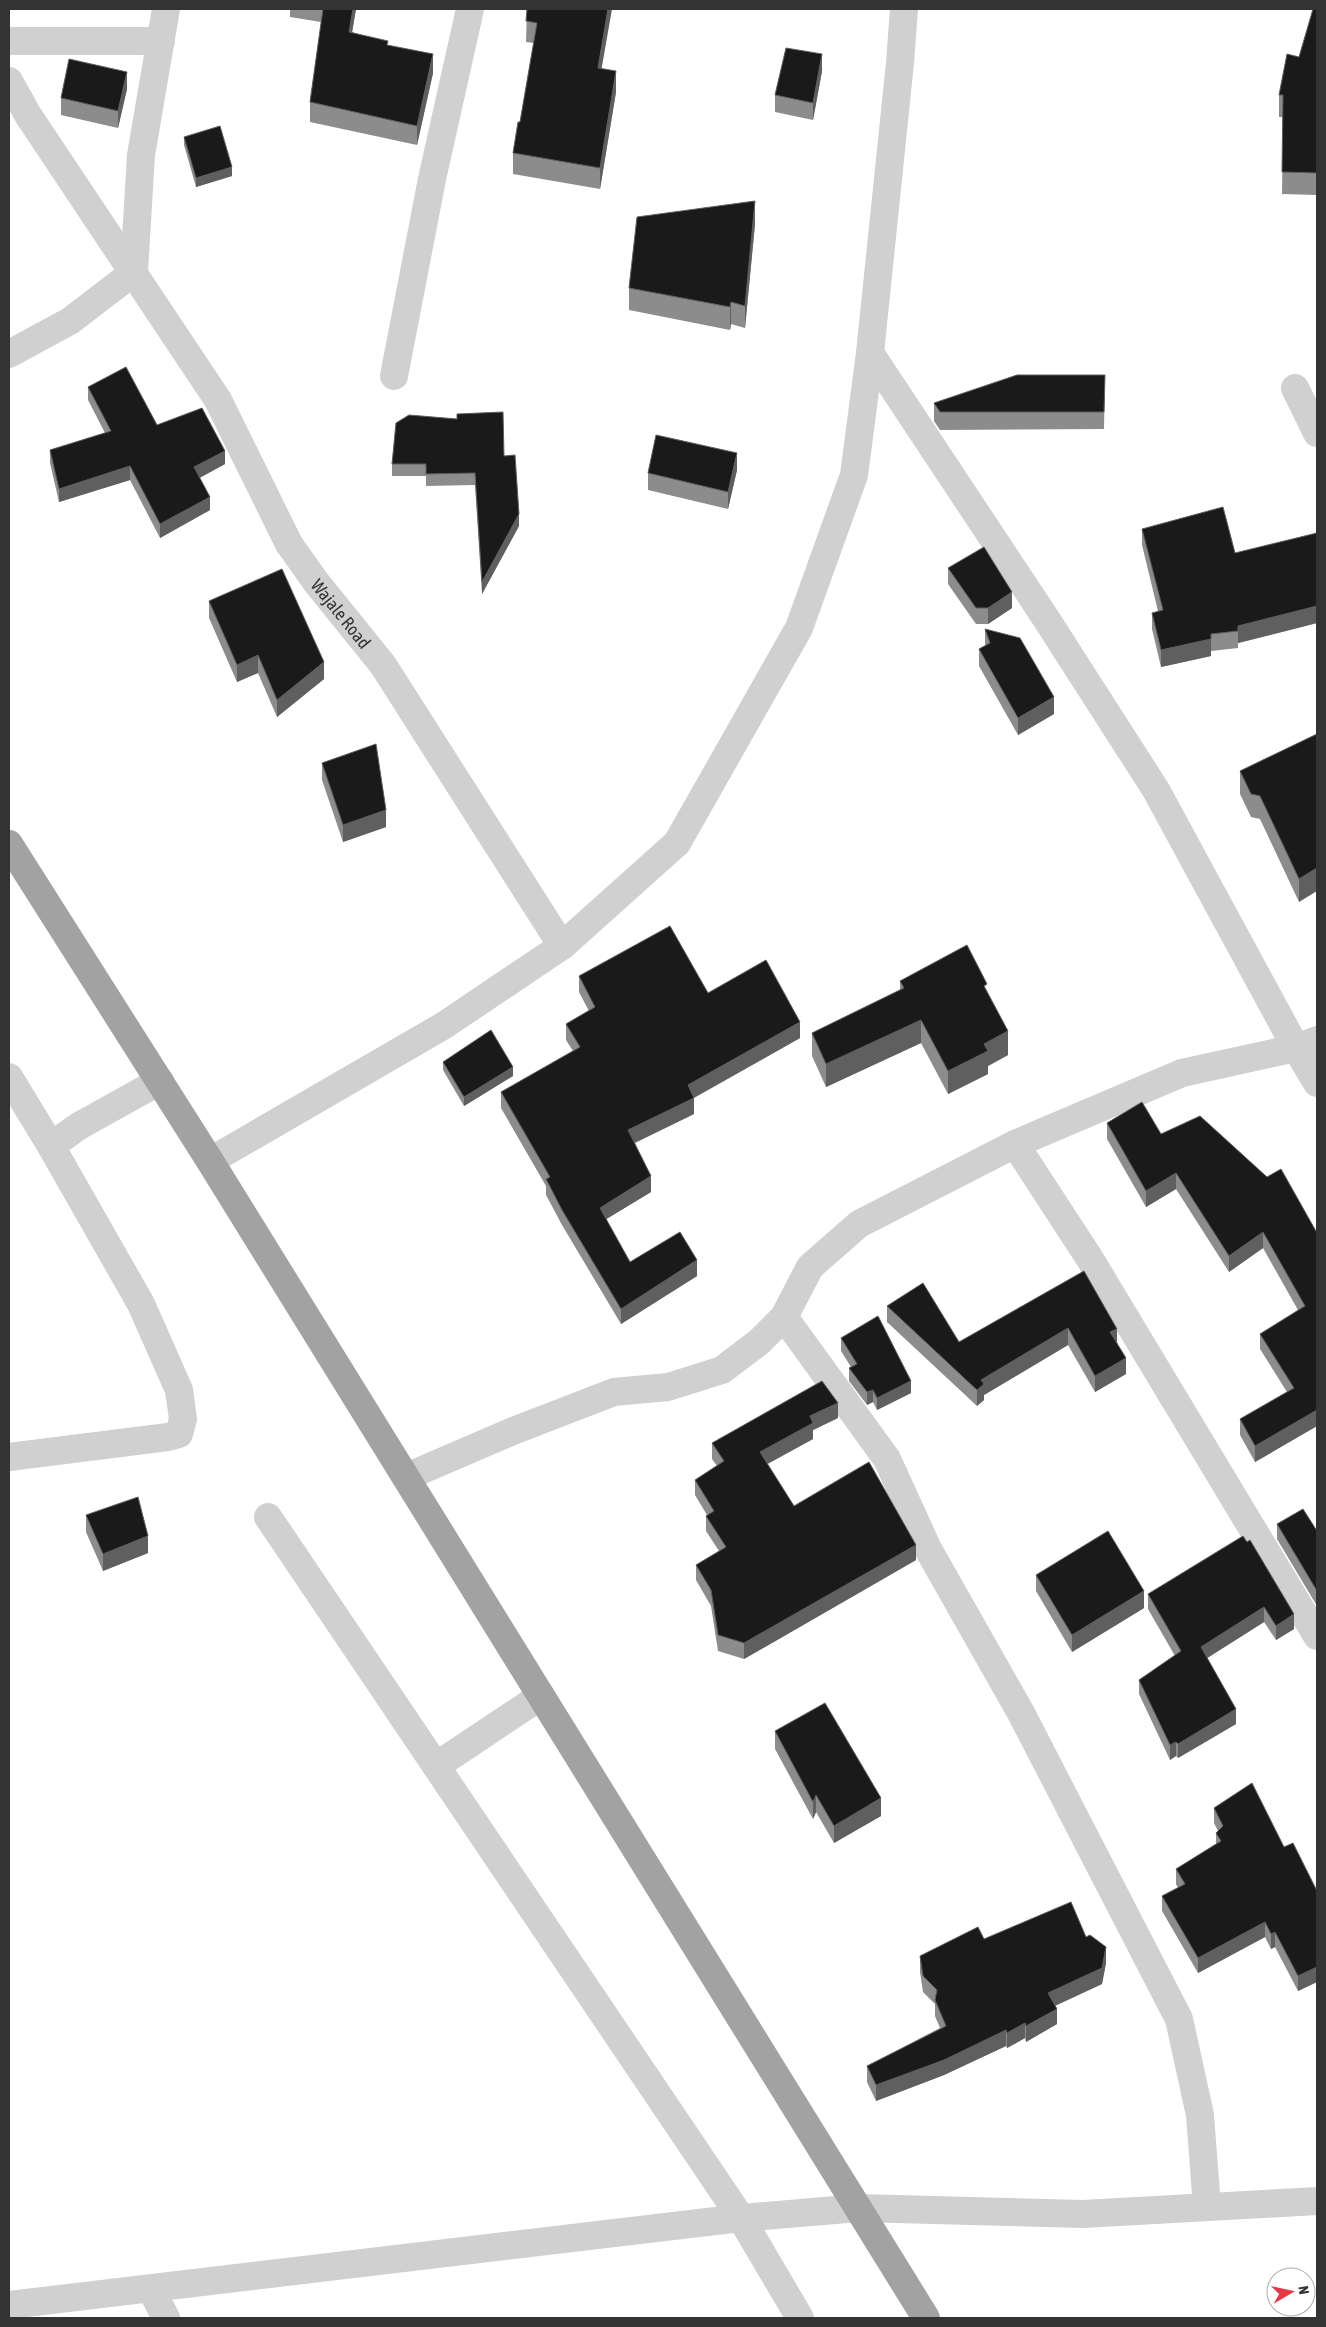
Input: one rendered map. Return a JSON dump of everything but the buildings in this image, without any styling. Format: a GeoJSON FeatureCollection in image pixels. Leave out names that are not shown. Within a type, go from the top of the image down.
{"type":"FeatureCollection","features":[{"type":"Feature","properties":{"kind":"highway"},"geometry":{"type":"LineString","coordinates":[[9,844],[210,1161],[926,2318]]}},
{"type":"Feature","properties":{"kind":"street"},"geometry":{"type":"LineString","coordinates":[[9,354],[70,321],[134,272],[141,155],[166,9]]}},
{"type":"Feature","properties":{"kind":"street"},"geometry":{"type":"LineString","coordinates":[[394,376],[432,180],[470,9]]}},
{"type":"Feature","properties":{"kind":"street"},"geometry":{"type":"LineString","coordinates":[[210,1161],[443,1026],[562,946],[677,843],[799,628],[854,475],[870,353],[904,9]]}},
{"type":"Feature","properties":{"kind":"street"},"geometry":{"type":"LineString","coordinates":[[9,41],[161,41]]}},
{"type":"Feature","properties":{"kind":"street","name":"Wajale Road"},"geometry":{"type":"LineString","coordinates":[[9,81],[28,115],[218,400],[290,544],[316,582],[383,665],[562,946]]}},
{"type":"Feature","properties":{"kind":"street"},"geometry":{"type":"LineString","coordinates":[[870,353],[1050,625],[1156,790],[1307,1044],[1317,1083]]}},
{"type":"Feature","properties":{"kind":"street"},"geometry":{"type":"LineString","coordinates":[[1295,388],[1317,433]]}},
{"type":"Feature","properties":{"kind":"street"},"geometry":{"type":"LineString","coordinates":[[406,1478],[513,1431],[614,1392],[668,1387],[722,1370],[759,1342],[784,1317],[810,1267],[859,1224],[1015,1144],[1182,1072],[1307,1044]]}},
{"type":"Feature","properties":{"kind":"street"},"geometry":{"type":"LineString","coordinates":[[9,1077],[142,1304],[179,1390],[183,1418],[179,1434],[168,1437],[9,1457]]}},
{"type":"Feature","properties":{"kind":"street"},"geometry":{"type":"LineString","coordinates":[[50,1146],[79,1126],[160,1081]]}},
{"type":"Feature","properties":{"kind":"street"},"geometry":{"type":"LineString","coordinates":[[1015,1144],[1090,1259],[1317,1636]]}},
{"type":"Feature","properties":{"kind":"street"},"geometry":{"type":"LineString","coordinates":[[784,1317],[887,1459],[928,1549],[1021,1714],[1179,2018],[1200,2115],[1207,2207]]}},
{"type":"Feature","properties":{"kind":"street"},"geometry":{"type":"LineString","coordinates":[[268,1517],[741,2218],[800,2318]]}},
{"type":"Feature","properties":{"kind":"street"},"geometry":{"type":"LineString","coordinates":[[436,1766],[541,1696]]}},
{"type":"Feature","properties":{"kind":"street"},"geometry":{"type":"LineString","coordinates":[[9,2306],[741,2218],[859,2208],[1083,2214],[1317,2201]]}},
{"type":"Feature","properties":{"kind":"street"},"geometry":{"type":"LineString","coordinates":[[151,2289],[166,2318]]}}]}
